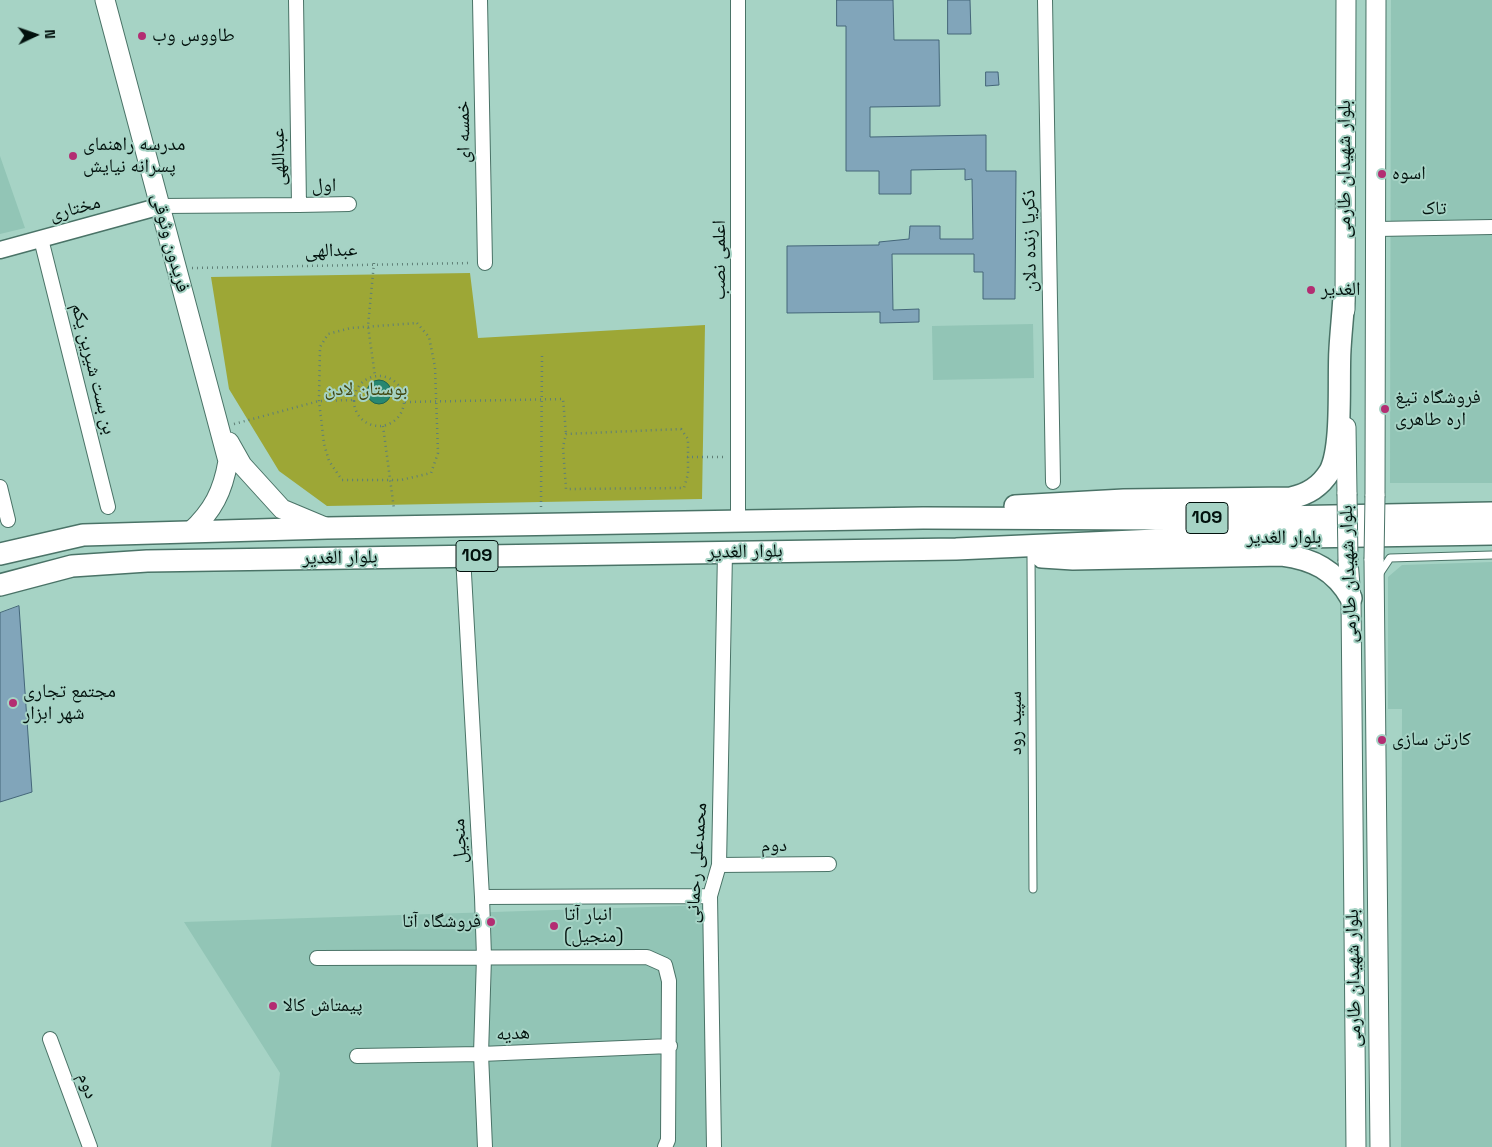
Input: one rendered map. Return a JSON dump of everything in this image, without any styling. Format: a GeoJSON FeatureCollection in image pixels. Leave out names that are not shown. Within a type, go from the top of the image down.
{"type":"FeatureCollection","features":[{"type":"Feature","properties":{"kind":"main road","name":"فریدون وثوقی"},"geometry":{"type":"LineString","coordinates":[[105,0],[221,428]]}},
{"type":"Feature","properties":{"kind":"main road","name":"بلوار شهیدان طارمی"},"geometry":{"type":"LineString","coordinates":[[1346,0],[1344,296],[1350,598],[1356,1147]]}},
{"type":"Feature","properties":{"kind":"main road","name":"بلوار شهیدان طارمی"},"geometry":{"type":"LineString","coordinates":[[1376,0],[1377,229],[1374,587],[1380,1147]]}},
{"type":"Feature","properties":{"kind":"main road"},"geometry":{"type":"LineString","coordinates":[[923,518],[1035,504],[1124,500],[1291,498],[1308,494],[1319,485],[1330,470],[1336,446],[1344,296]]}},
{"type":"Feature","properties":{"kind":"main road"},"geometry":{"type":"LineString","coordinates":[[221,428],[242,465],[282,509],[327,528]]}},
{"type":"Feature","properties":{"kind":"main road"},"geometry":{"type":"LineString","coordinates":[[190,532],[215,505],[224,483],[228,461],[221,428]]}},
{"type":"Feature","properties":{"kind":"main road","name":"بلوار الغدیر"},"geometry":{"type":"LineString","coordinates":[[0,554],[83,535],[397,526],[923,518],[1172,519],[1492,513]]}},
{"type":"Feature","properties":{"kind":"main road","name":"بلوار الغدیر"},"geometry":{"type":"LineString","coordinates":[[0,585],[72,566],[138,561],[956,549],[1178,539],[1492,534]]}},
{"type":"Feature","properties":{"kind":"main road"},"geometry":{"type":"LineString","coordinates":[[956,549],[1073,559],[1296,556],[1318,564],[1332,574],[1350,598]]}},
{"type":"Feature","properties":{"kind":"street","name":"عبداللهی"},"geometry":{"type":"LineString","coordinates":[[161,206],[299,204],[296,0]]}},
{"type":"Feature","properties":{"kind":"street","name":"خمسه ای"},"geometry":{"type":"LineString","coordinates":[[480,0],[485,263]]}},
{"type":"Feature","properties":{"kind":"street","name":"اعلمی نصب"},"geometry":{"type":"LineString","coordinates":[[738,0],[738,521]]}},
{"type":"Feature","properties":{"kind":"street","name":"ذکریا زنده دلان"},"geometry":{"type":"LineString","coordinates":[[1045,0],[1053,482]]}},
{"type":"Feature","properties":{"kind":"street","name":"اول"},"geometry":{"type":"LineString","coordinates":[[299,204],[349,204]]}},
{"type":"Feature","properties":{"kind":"street","name":"مختاری"},"geometry":{"type":"LineString","coordinates":[[0,250],[161,206]]}},
{"type":"Feature","properties":{"kind":"street","name":"تاک"},"geometry":{"type":"LineString","coordinates":[[1377,229],[1492,227]]}},
{"type":"Feature","properties":{"kind":"street","name":"بن بست شیرین یکم"},"geometry":{"type":"LineString","coordinates":[[41,239],[108,507]]}},
{"type":"Feature","properties":{"kind":"street"},"geometry":{"type":"LineString","coordinates":[[0,487],[8,520]]}},
{"type":"Feature","properties":{"kind":"street","name":"محمدعلی رحمانی"},"geometry":{"type":"LineString","coordinates":[[714,1147],[710,896],[719,865],[725,552]]}},
{"type":"Feature","properties":{"kind":"street","name":"منجیل"},"geometry":{"type":"LineString","coordinates":[[463,556],[482,897],[484,957],[481,1054],[485,1147]]}},
{"type":"Feature","properties":{"kind":"street","name":"دوم"},"geometry":{"type":"LineString","coordinates":[[719,865],[829,864]]}},
{"type":"Feature","properties":{"kind":"street"},"geometry":{"type":"LineString","coordinates":[[482,897],[710,896]]}},
{"type":"Feature","properties":{"kind":"street"},"geometry":{"type":"LineString","coordinates":[[318,958],[647,957],[660,961],[665,965],[669,981],[668,1140],[665,1147]]}},
{"type":"Feature","properties":{"kind":"street","name":"دوم"},"geometry":{"type":"LineString","coordinates":[[50,1039],[90,1147]]}},
{"type":"Feature","properties":{"kind":"street","name":"هدیه"},"geometry":{"type":"LineString","coordinates":[[358,1056],[481,1054],[670,1046]]}},
{"type":"Feature","properties":{"kind":"lane","name":"سپید رود"},"geometry":{"type":"LineString","coordinates":[[1031,556],[1033,889]]}},
{"type":"Feature","properties":{"kind":"lane"},"geometry":{"type":"LineString","coordinates":[[1374,587],[1383,566],[1390,558],[1492,556]]}},
{"type":"Feature","properties":{"kind":"path","name":"عبدالهی"},"geometry":{"type":"LineString","coordinates":[[177,269],[485,263]]}},
{"type":"Feature","properties":{"kind":"path"},"geometry":{"type":"LineString","coordinates":[[374,264],[368,326],[375,376]]}},
{"type":"Feature","properties":{"kind":"path"},"geometry":{"type":"LineString","coordinates":[[417,323],[429,337],[435,367],[438,402],[438,452],[431,473],[401,480],[342,480],[329,461],[324,444],[319,401],[320,348],[328,334],[368,326],[417,323]]}},
{"type":"Feature","properties":{"kind":"path"},"geometry":{"type":"LineString","coordinates":[[541,524],[542,354]]}},
{"type":"Feature","properties":{"kind":"path"},"geometry":{"type":"LineString","coordinates":[[375,376],[388,377],[396,381],[401,387],[405,402],[399,417],[383,426],[369,424],[362,420],[357,412],[354,400],[358,387],[363,381],[375,376]]}},
{"type":"Feature","properties":{"kind":"path"},"geometry":{"type":"LineString","coordinates":[[405,402],[563,398],[566,434],[563,447],[566,489],[684,488],[688,474],[688,439],[682,430],[566,434]]}},
{"type":"Feature","properties":{"kind":"path"},"geometry":{"type":"LineString","coordinates":[[221,428],[319,401],[354,400]]}},
{"type":"Feature","properties":{"kind":"path"},"geometry":{"type":"LineString","coordinates":[[383,426],[397,526]]}},
{"type":"Feature","properties":{"kind":"path"},"geometry":{"type":"LineString","coordinates":[[688,457],[738,457]]}},
{"type":"Feature","properties":{"kind":"shaded area"},"geometry":{"type":"Polygon","coordinates":[[[1391,0],[1492,0],[1492,483],[1390,483],[1391,0]]]}},
{"type":"Feature","properties":{"kind":"shaded area"},"geometry":{"type":"Polygon","coordinates":[[[0,156],[25,228],[0,234],[0,156]]]}},
{"type":"Feature","properties":{"kind":"shaded area"},"geometry":{"type":"Polygon","coordinates":[[[1033,324],[1034,378],[933,380],[932,326],[1033,324]]]}},
{"type":"Feature","properties":{"kind":"shaded area"},"geometry":{"type":"Polygon","coordinates":[[[379,380],[387,384],[391,392],[387,400],[379,404],[371,400],[367,392],[371,384],[379,380]]]}},
{"type":"Feature","properties":{"kind":"shaded area"},"geometry":{"type":"Polygon","coordinates":[[[1492,562],[1492,1147],[1401,1147],[1402,709],[1388,709],[1388,577],[1402,565],[1492,562]]]}},
{"type":"Feature","properties":{"kind":"shaded area"},"geometry":{"type":"Polygon","coordinates":[[[710,905],[714,1147],[271,1147],[280,1073],[184,922],[710,905]]]}},
{"type":"Feature","properties":{"kind":"green space","name":"بوستان لادن"},"geometry":{"type":"Polygon","coordinates":[[[470,273],[478,338],[705,325],[702,499],[327,506],[279,471],[229,389],[211,277],[470,273]]]}},
{"type":"Feature","properties":{"kind":"building"},"geometry":{"type":"Polygon","coordinates":[[[837,0],[893,0],[894,40],[939,40],[940,106],[870,107],[870,137],[986,135],[986,171],[1016,171],[1015,299],[983,299],[983,272],[974,272],[974,254],[892,254],[893,310],[919,309],[919,322],[880,323],[880,312],[787,313],[787,246],[879,245],[879,242],[909,239],[910,226],[940,226],[940,239],[973,239],[972,179],[965,180],[965,169],[911,170],[911,194],[879,194],[879,171],[846,171],[846,26],[837,26],[837,0]]]}},
{"type":"Feature","properties":{"kind":"building"},"geometry":{"type":"Polygon","coordinates":[[[948,0],[970,0],[971,34],[948,34],[948,0]]]}},
{"type":"Feature","properties":{"kind":"building"},"geometry":{"type":"Polygon","coordinates":[[[986,72],[998,72],[999,85],[986,86],[986,72]]]}},
{"type":"Feature","properties":{"kind":"building","name":"مجتمع تجاری شهر ابزار"},"geometry":{"type":"Polygon","coordinates":[[[19,606],[32,792],[0,802],[0,613],[19,606]]]}},
{"type":"Feature","properties":{"kind":"place","name":"طاووس وب"},"geometry":{"type":"Point","coordinates":[142,36]}},
{"type":"Feature","properties":{"kind":"place","name":"مدرسه راهنمای پسرانه نیایش"},"geometry":{"type":"Point","coordinates":[73,156]}},
{"type":"Feature","properties":{"kind":"place","name":"اسوه"},"geometry":{"type":"Point","coordinates":[1382,174]}},
{"type":"Feature","properties":{"kind":"place","name":"الغدیر"},"geometry":{"type":"Point","coordinates":[1311,290]}},
{"type":"Feature","properties":{"kind":"place","name":"فروشگاه تیغ اره طاهری"},"geometry":{"type":"Point","coordinates":[1385,409]}},
{"type":"Feature","properties":{"kind":"place","name":"مجتمع تجاری شهر ابزار"},"geometry":{"type":"Point","coordinates":[13,703]}},
{"type":"Feature","properties":{"kind":"place","name":"کارتن سازی"},"geometry":{"type":"Point","coordinates":[1382,740]}},
{"type":"Feature","properties":{"kind":"place","name":"فروشگاه آتا"},"geometry":{"type":"Point","coordinates":[491,922]}},
{"type":"Feature","properties":{"kind":"place","name":"انبار آتا (منجیل)"},"geometry":{"type":"Point","coordinates":[554,926]}},
{"type":"Feature","properties":{"kind":"place","name":"پیمتاش کالا"},"geometry":{"type":"Point","coordinates":[273,1006]}}]}
